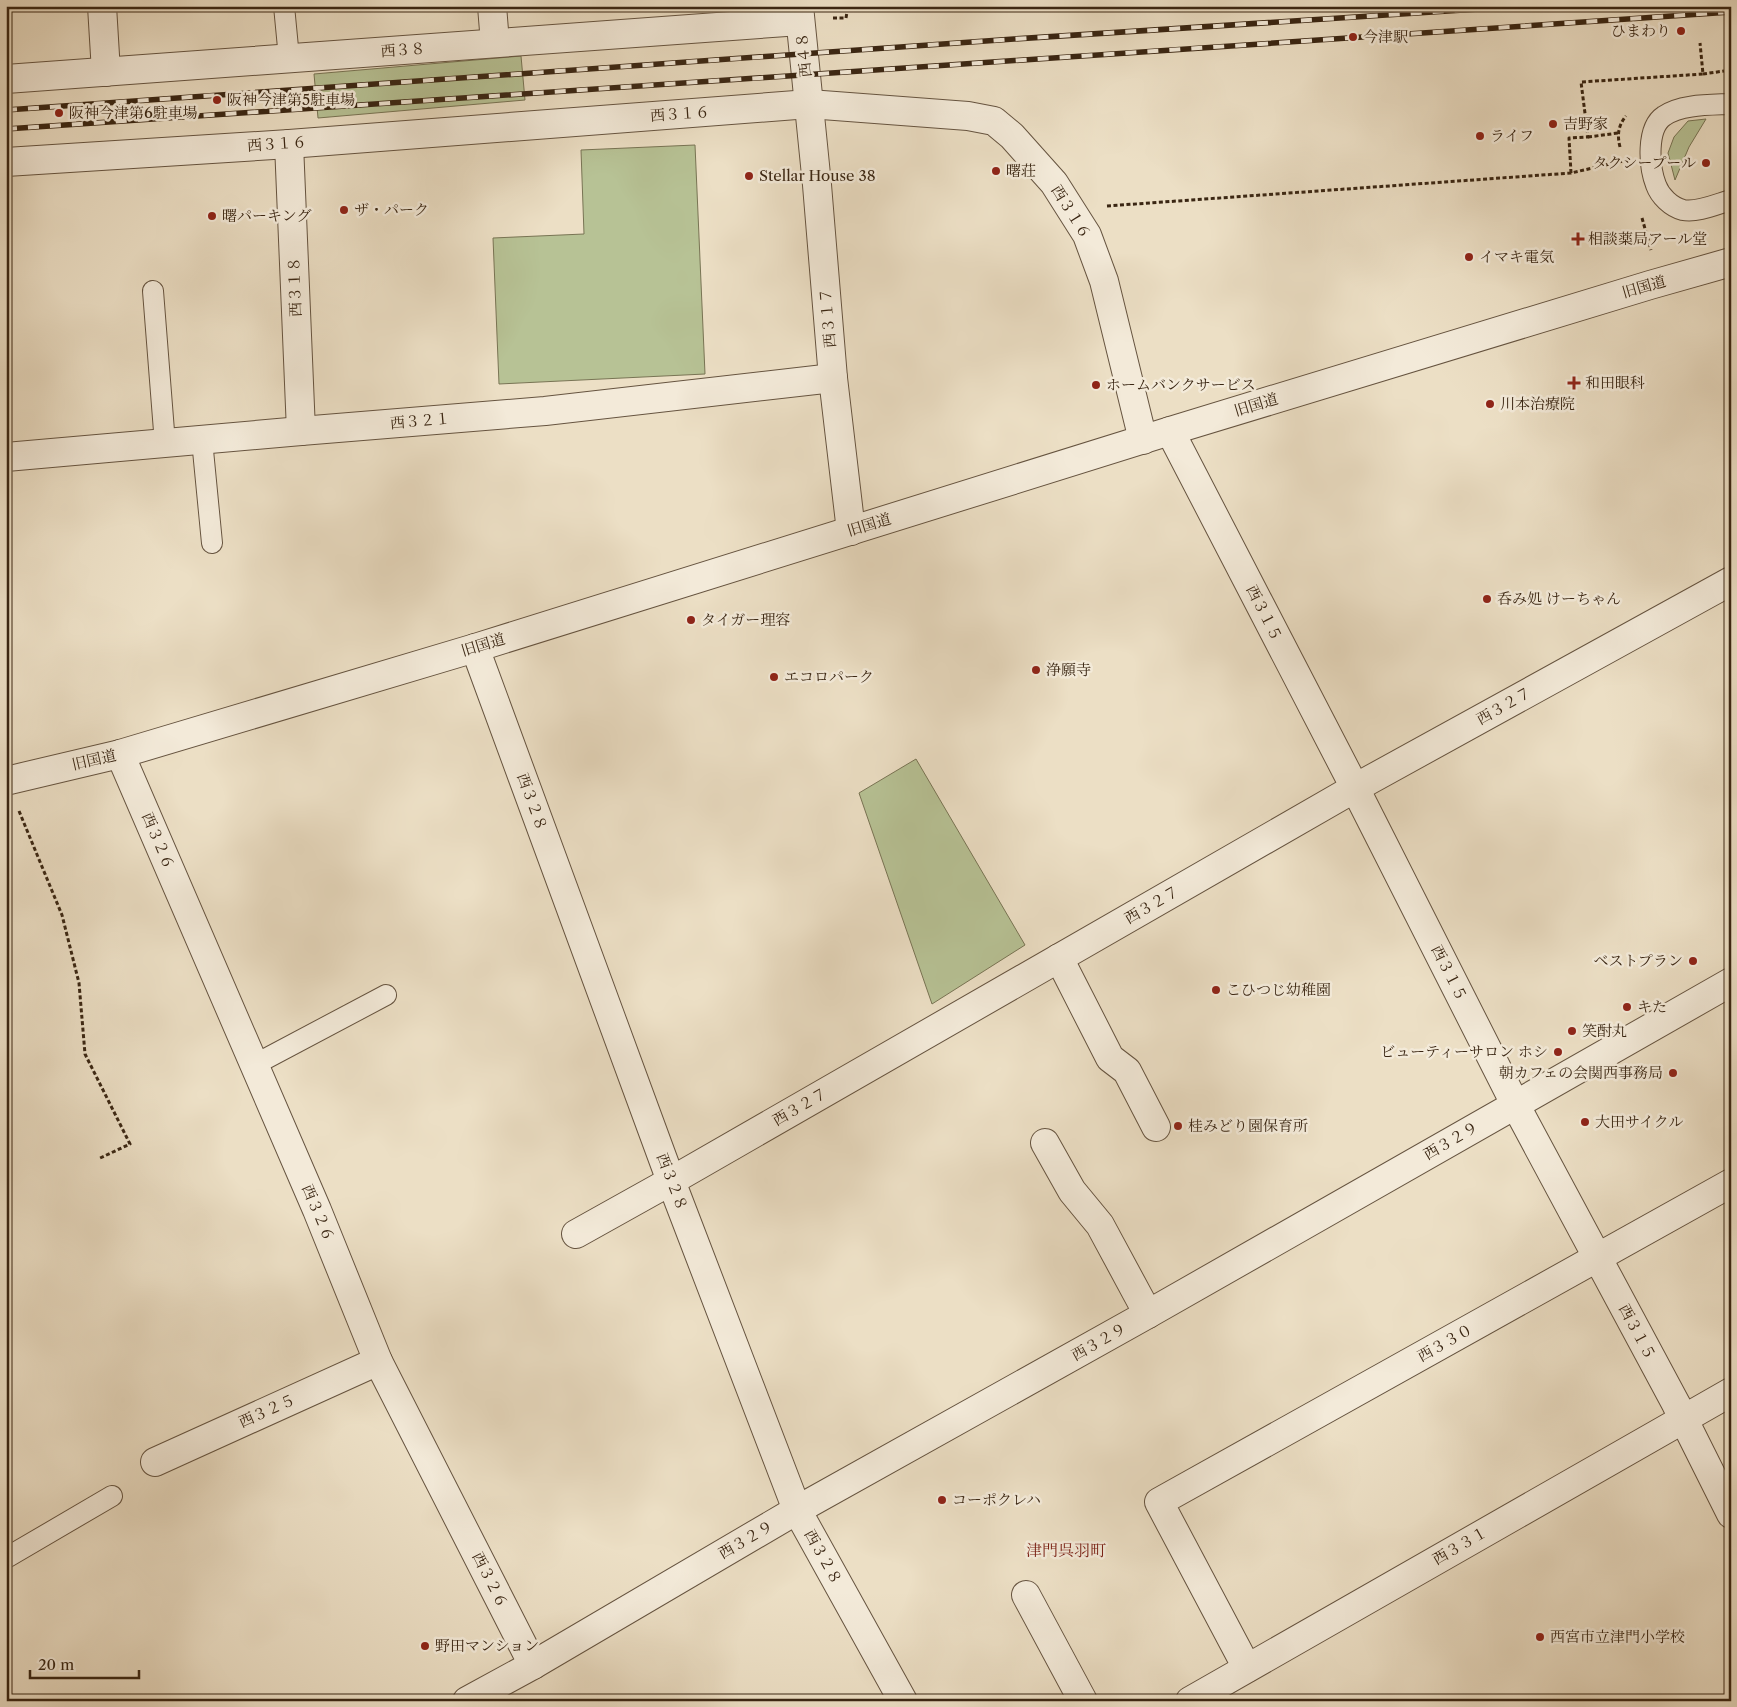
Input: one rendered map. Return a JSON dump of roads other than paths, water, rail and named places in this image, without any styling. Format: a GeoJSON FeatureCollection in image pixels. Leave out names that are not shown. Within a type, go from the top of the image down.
{"type":"FeatureCollection","features":[{"type":"Feature","properties":{"kind":"street"},"geometry":{"type":"LineString","coordinates":[[102,6],[106,72]]}},
{"type":"Feature","properties":{"kind":"street"},"geometry":{"type":"LineString","coordinates":[[492,6],[495,43]]}},
{"type":"Feature","properties":{"kind":"street","name":"西３８"},"geometry":{"type":"LineString","coordinates":[[6,78],[495,43],[800,14]]}},
{"type":"Feature","properties":{"kind":"street","name":"西４８"},"geometry":{"type":"LineString","coordinates":[[800,14],[809,104]]}},
{"type":"Feature","properties":{"kind":"street","name":"西３１６"},"geometry":{"type":"LineString","coordinates":[[6,162],[289,144],[809,104],[968,116],[994,121],[1029,154],[1054,183],[1087,235],[1099,267],[1143,440]]}},
{"type":"Feature","properties":{"kind":"street","name":"西３１７"},"geometry":{"type":"LineString","coordinates":[[809,104],[833,378],[851,531]]}},
{"type":"Feature","properties":{"kind":"street","name":"西３１８"},"geometry":{"type":"LineString","coordinates":[[289,144],[301,431]]}},
{"type":"Feature","properties":{"kind":"street","name":"旧国道"},"geometry":{"type":"LineString","coordinates":[[6,781],[120,754],[475,648],[1170,431],[1731,262]]}},
{"type":"Feature","properties":{"kind":"street","name":"西３２１"},"geometry":{"type":"LineString","coordinates":[[6,458],[301,431],[545,412],[833,378]]}},
{"type":"Feature","properties":{"kind":"street","name":"西３１５"},"geometry":{"type":"LineString","coordinates":[[1170,431],[1355,788],[1515,1104],[1684,1418],[1731,1514]]}},
{"type":"Feature","properties":{"kind":"street","name":"西３２７"},"geometry":{"type":"LineString","coordinates":[[576,1234],[1355,788],[1731,581]]}},
{"type":"Feature","properties":{"kind":"street","name":"西３２８"},"geometry":{"type":"LineString","coordinates":[[475,648],[671,1181],[797,1510],[903,1701]]}},
{"type":"Feature","properties":{"kind":"street","name":"西３２６"},"geometry":{"type":"LineString","coordinates":[[120,754],[317,1210],[378,1360],[533,1665]]}},
{"type":"Feature","properties":{"kind":"street"},"geometry":{"type":"LineString","coordinates":[[1059,958],[1110,1058],[1127,1071],[1156,1127]]}},
{"type":"Feature","properties":{"kind":"street","name":"西３２９"},"geometry":{"type":"LineString","coordinates":[[467,1701],[533,1665],[797,1510],[1148,1314],[1731,982]]}},
{"type":"Feature","properties":{"kind":"street"},"geometry":{"type":"LineString","coordinates":[[1045,1142],[1072,1191],[1100,1225],[1148,1314]]}},
{"type":"Feature","properties":{"kind":"street","name":"西３３０"},"geometry":{"type":"LineString","coordinates":[[1247,1668],[1159,1502],[1731,1183]]}},
{"type":"Feature","properties":{"kind":"street","name":"西３２５"},"geometry":{"type":"LineString","coordinates":[[155,1462],[378,1360]]}},
{"type":"Feature","properties":{"kind":"street","name":"西３３１"},"geometry":{"type":"LineString","coordinates":[[1190,1701],[1731,1392]]}},
{"type":"Feature","properties":{"kind":"street"},"geometry":{"type":"LineString","coordinates":[[1026,1595],[1083,1701]]}},
{"type":"Feature","properties":{"kind":"lane"},"geometry":{"type":"LineString","coordinates":[[284,6],[289,58]]}},
{"type":"Feature","properties":{"kind":"lane"},"geometry":{"type":"LineString","coordinates":[[1731,104],[1699,105],[1664,116],[1654,129],[1651,150],[1652,170],[1656,186],[1664,199],[1676,207],[1684,210],[1694,210],[1731,200]]}},
{"type":"Feature","properties":{"kind":"lane"},"geometry":{"type":"LineString","coordinates":[[153,291],[165,444]]}},
{"type":"Feature","properties":{"kind":"lane"},"geometry":{"type":"LineString","coordinates":[[202,440],[212,543]]}},
{"type":"Feature","properties":{"kind":"lane"},"geometry":{"type":"LineString","coordinates":[[254,1065],[386,995]]}},
{"type":"Feature","properties":{"kind":"lane"},"geometry":{"type":"LineString","coordinates":[[6,1558],[112,1496]]}},
{"type":"Feature","properties":{"kind":"railway"},"geometry":{"type":"LineString","coordinates":[[6,110],[1014,39],[1526,6]]}},
{"type":"Feature","properties":{"kind":"railway"},"geometry":{"type":"LineString","coordinates":[[6,129],[1731,12]]}},
{"type":"Feature","properties":{"kind":"place","name":"ひまわり"},"geometry":{"type":"Point","coordinates":[1681,31]}},
{"type":"Feature","properties":{"kind":"place","name":"今津駅"},"geometry":{"type":"Point","coordinates":[1353,37]}},
{"type":"Feature","properties":{"kind":"place","name":"阪神今津第5駐車場"},"geometry":{"type":"Point","coordinates":[217,100]}},
{"type":"Feature","properties":{"kind":"place","name":"阪神今津第6駐車場"},"geometry":{"type":"Point","coordinates":[59,113]}},
{"type":"Feature","properties":{"kind":"place","name":"吉野家"},"geometry":{"type":"Point","coordinates":[1553,124]}},
{"type":"Feature","properties":{"kind":"place","name":"ライフ"},"geometry":{"type":"Point","coordinates":[1480,136]}},
{"type":"Feature","properties":{"kind":"place","name":"タクシープール"},"geometry":{"type":"Point","coordinates":[1706,163]}},
{"type":"Feature","properties":{"kind":"place","name":"曙荘"},"geometry":{"type":"Point","coordinates":[996,171]}},
{"type":"Feature","properties":{"kind":"place","name":"Stellar House 38"},"geometry":{"type":"Point","coordinates":[749,176]}},
{"type":"Feature","properties":{"kind":"place","name":"ザ・パーク"},"geometry":{"type":"Point","coordinates":[344,210]}},
{"type":"Feature","properties":{"kind":"place","name":"曙パーキング"},"geometry":{"type":"Point","coordinates":[212,216]}},
{"type":"Feature","properties":{"kind":"place","name":"相談薬局アール堂"},"geometry":{"type":"Point","coordinates":[1578,239]}},
{"type":"Feature","properties":{"kind":"place","name":"イマキ電気"},"geometry":{"type":"Point","coordinates":[1469,257]}},
{"type":"Feature","properties":{"kind":"place","name":"和田眼科"},"geometry":{"type":"Point","coordinates":[1574,383]}},
{"type":"Feature","properties":{"kind":"place","name":"ホームバンクサービス"},"geometry":{"type":"Point","coordinates":[1096,385]}},
{"type":"Feature","properties":{"kind":"place","name":"川本治療院"},"geometry":{"type":"Point","coordinates":[1490,404]}},
{"type":"Feature","properties":{"kind":"place","name":"呑み処 けーちゃん"},"geometry":{"type":"Point","coordinates":[1487,599]}},
{"type":"Feature","properties":{"kind":"place","name":"タイガー理容"},"geometry":{"type":"Point","coordinates":[691,620]}},
{"type":"Feature","properties":{"kind":"place","name":"浄願寺"},"geometry":{"type":"Point","coordinates":[1036,670]}},
{"type":"Feature","properties":{"kind":"place","name":"エコロパーク"},"geometry":{"type":"Point","coordinates":[774,677]}},
{"type":"Feature","properties":{"kind":"place","name":"ベストプラン"},"geometry":{"type":"Point","coordinates":[1693,961]}},
{"type":"Feature","properties":{"kind":"place","name":"こひつじ幼稚園"},"geometry":{"type":"Point","coordinates":[1216,990]}},
{"type":"Feature","properties":{"kind":"place","name":"キた"},"geometry":{"type":"Point","coordinates":[1627,1007]}},
{"type":"Feature","properties":{"kind":"place","name":"笑酎丸"},"geometry":{"type":"Point","coordinates":[1572,1031]}},
{"type":"Feature","properties":{"kind":"place","name":"ビューティーサロン ホシ"},"geometry":{"type":"Point","coordinates":[1558,1052]}},
{"type":"Feature","properties":{"kind":"place","name":"朝カフェの会関西事務局"},"geometry":{"type":"Point","coordinates":[1673,1073]}},
{"type":"Feature","properties":{"kind":"place","name":"大田サイクル"},"geometry":{"type":"Point","coordinates":[1585,1122]}},
{"type":"Feature","properties":{"kind":"place","name":"桂みどり園保育所"},"geometry":{"type":"Point","coordinates":[1178,1126]}},
{"type":"Feature","properties":{"kind":"place","name":"コーポクレハ"},"geometry":{"type":"Point","coordinates":[942,1500]}},
{"type":"Feature","properties":{"kind":"place","name":"西宮市立津門小学校"},"geometry":{"type":"Point","coordinates":[1540,1637]}},
{"type":"Feature","properties":{"kind":"place","name":"野田マンション"},"geometry":{"type":"Point","coordinates":[425,1646]}},
{"type":"Feature","properties":{"kind":"district","name":"津門呉羽町"},"geometry":{"type":"Point","coordinates":[1066,1550]}}]}
